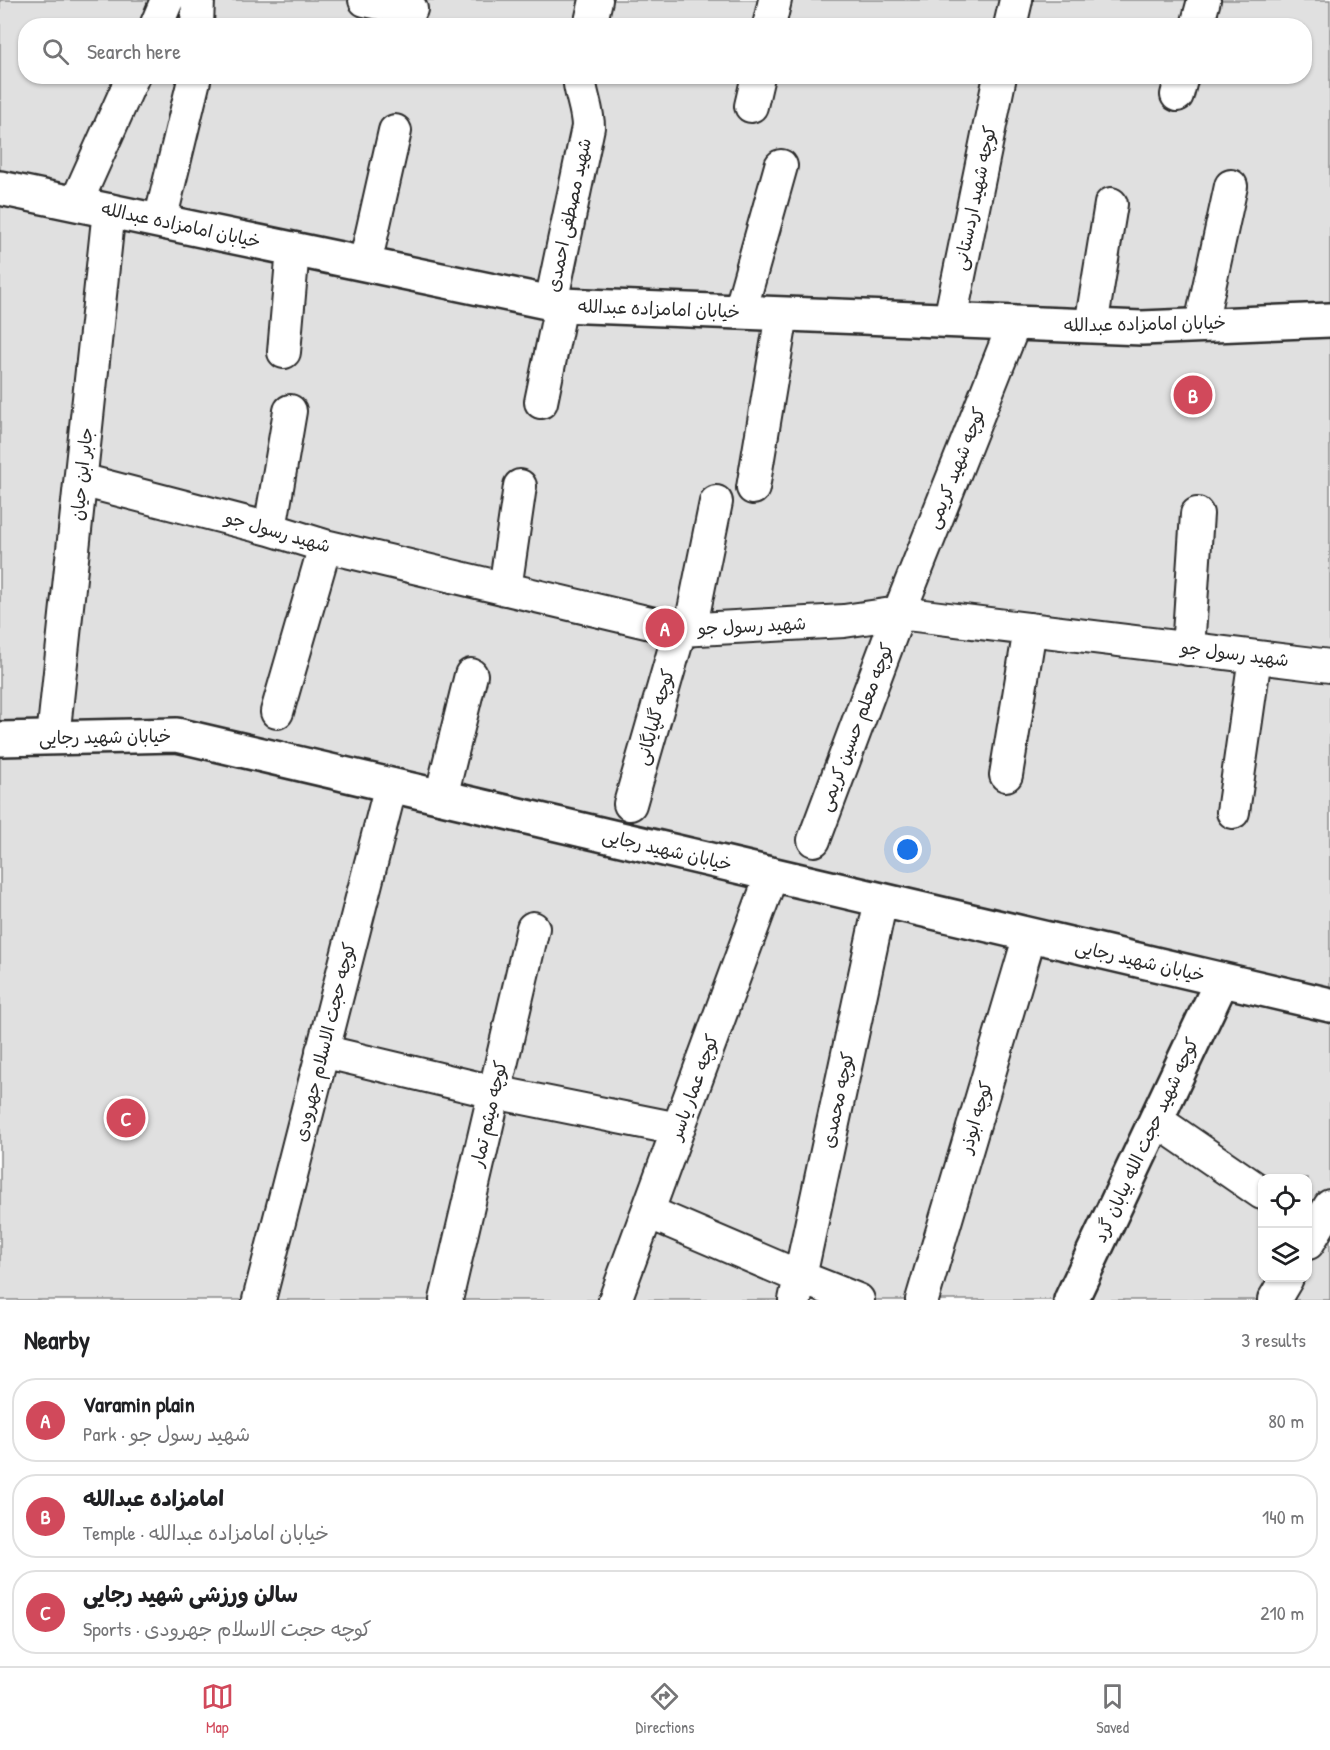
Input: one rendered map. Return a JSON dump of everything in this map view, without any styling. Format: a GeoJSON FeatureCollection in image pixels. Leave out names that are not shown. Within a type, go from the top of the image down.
{"type":"FeatureCollection","features":[{"type":"Feature","properties":{"kind":"street"},"geometry":{"type":"LineString","coordinates":[[159,18],[167,0]]}},
{"type":"Feature","properties":{"kind":"street"},"geometry":{"type":"LineString","coordinates":[[197,18],[198,0]]}},
{"type":"Feature","properties":{"kind":"street"},"geometry":{"type":"LineString","coordinates":[[365,0],[410,11]]}},
{"type":"Feature","properties":{"kind":"street"},"geometry":{"type":"LineString","coordinates":[[592,18],[596,0]]}},
{"type":"Feature","properties":{"kind":"street"},"geometry":{"type":"LineString","coordinates":[[771,18],[775,0]]}},
{"type":"Feature","properties":{"kind":"street"},"geometry":{"type":"LineString","coordinates":[[1012,18],[1016,0]]}},
{"type":"Feature","properties":{"kind":"street"},"geometry":{"type":"LineString","coordinates":[[1199,18],[1204,0]]}},
{"type":"Feature","properties":{"kind":"street"},"geometry":{"type":"LineString","coordinates":[[76,203],[129,84]]}},
{"type":"Feature","properties":{"kind":"street"},"geometry":{"type":"LineString","coordinates":[[160,221],[193,84]]}},
{"type":"Feature","properties":{"kind":"street","name":"شهید مصطفی احمدی"},"geometry":{"type":"LineString","coordinates":[[540,402],[588,127],[588,117],[580,84]]}},
{"type":"Feature","properties":{"kind":"street","name":"کوچه شهید اردستانی"},"geometry":{"type":"LineString","coordinates":[[950,320],[998,84]]}},
{"type":"Feature","properties":{"kind":"street"},"geometry":{"type":"LineString","coordinates":[[365,264],[395,130]]}},
{"type":"Feature","properties":{"kind":"street"},"geometry":{"type":"LineString","coordinates":[[740,312],[782,166]]}},
{"type":"Feature","properties":{"kind":"street"},"geometry":{"type":"LineString","coordinates":[[1202,324],[1231,186]]}},
{"type":"Feature","properties":{"kind":"street","name":"خیابان امامزاده عبدالله"},"geometry":{"type":"LineString","coordinates":[[0,188],[556,304],[1142,328],[1330,320]]}},
{"type":"Feature","properties":{"kind":"street"},"geometry":{"type":"LineString","coordinates":[[1090,326],[1111,204]]}},
{"type":"Feature","properties":{"kind":"street","name":"جابر ابن حیان"},"geometry":{"type":"LineString","coordinates":[[53,738],[108,210]]}},
{"type":"Feature","properties":{"kind":"street"},"geometry":{"type":"LineString","coordinates":[[284,352],[293,249]]}},
{"type":"Feature","properties":{"kind":"street"},"geometry":{"type":"LineString","coordinates":[[753,488],[782,314]]}},
{"type":"Feature","properties":{"kind":"street","name":"کوچه شهید کریمی"},"geometry":{"type":"LineString","coordinates":[[899,613],[1014,324]]}},
{"type":"Feature","properties":{"kind":"street"},"geometry":{"type":"LineString","coordinates":[[270,529],[290,411]]}},
{"type":"Feature","properties":{"kind":"street","name":"شهید رسول جو"},"geometry":{"type":"LineString","coordinates":[[81,480],[270,529],[324,546],[685,630],[844,621],[899,613],[1330,666]]}},
{"type":"Feature","properties":{"kind":"street"},"geometry":{"type":"LineString","coordinates":[[505,588],[520,486]]}},
{"type":"Feature","properties":{"kind":"street","name":"کوچه گلپایگانی"},"geometry":{"type":"LineString","coordinates":[[630,804],[685,630],[716,502]]}},
{"type":"Feature","properties":{"kind":"street"},"geometry":{"type":"LineString","coordinates":[[1188,649],[1197,514]]}},
{"type":"Feature","properties":{"kind":"street"},"geometry":{"type":"LineString","coordinates":[[277,712],[324,546]]}},
{"type":"Feature","properties":{"kind":"street","name":"کوچه معلم حسین کریمی"},"geometry":{"type":"LineString","coordinates":[[814,840],[899,613]]}},
{"type":"Feature","properties":{"kind":"street"},"geometry":{"type":"LineString","coordinates":[[1006,775],[1030,629]]}},
{"type":"Feature","properties":{"kind":"street"},"geometry":{"type":"LineString","coordinates":[[1233,812],[1255,657]]}},
{"type":"Feature","properties":{"kind":"street"},"geometry":{"type":"LineString","coordinates":[[441,797],[471,675]]}},
{"type":"Feature","properties":{"kind":"street","name":"خیابان شهید رجایی"},"geometry":{"type":"LineString","coordinates":[[0,739],[177,735],[1330,1005]]}},
{"type":"Feature","properties":{"kind":"street","name":"کوچه حجت الاسلام جهرودی"},"geometry":{"type":"LineString","coordinates":[[258,1300],[391,785]]}},
{"type":"Feature","properties":{"kind":"street","name":"کوچه عمار یاسر"},"geometry":{"type":"LineString","coordinates":[[615,1300],[772,874]]}},
{"type":"Feature","properties":{"kind":"street","name":"کوچه محمدی"},"geometry":{"type":"LineString","coordinates":[[798,1289],[880,900]]}},
{"type":"Feature","properties":{"kind":"street","name":"کوچه میثم تمار"},"geometry":{"type":"LineString","coordinates":[[446,1300],[533,928]]}},
{"type":"Feature","properties":{"kind":"street","name":"کوچه ابوذر"},"geometry":{"type":"LineString","coordinates":[[922,1300],[1030,935]]}},
{"type":"Feature","properties":{"kind":"street","name":"کوچه شهید حجت الله بیابان گرد"},"geometry":{"type":"LineString","coordinates":[[1071,1300],[1222,980]]}},
{"type":"Feature","properties":{"kind":"street"},"geometry":{"type":"LineString","coordinates":[[322,1051],[494,1092],[678,1129]]}},
{"type":"Feature","properties":{"kind":"street"},"geometry":{"type":"LineString","coordinates":[[1156,1120],[1258,1190]]}},
{"type":"Feature","properties":{"kind":"street"},"geometry":{"type":"LineString","coordinates":[[648,1212],[798,1289],[858,1300]]}},
{"type":"Feature","properties":{"kind":"street"},"geometry":{"type":"LineString","coordinates":[[1274,1300],[1285,1282]]}},
{"type":"Feature","properties":{"kind":"shaded area"},"geometry":{"type":"Polygon","coordinates":[[[0,0],[1330,0],[1330,1300],[0,1300],[0,0]]]}},
{"type":"Feature","properties":{"kind":"place","name":"امامزاده عبدالله"},"geometry":{"type":"Point","coordinates":[1193,395]}},
{"type":"Feature","properties":{"kind":"place","name":"Varamin plain"},"geometry":{"type":"Point","coordinates":[665,628]}},
{"type":"Feature","properties":{"kind":"place","name":"سالن ورزشی شهید رجایی"},"geometry":{"type":"Point","coordinates":[126,1118]}}]}
